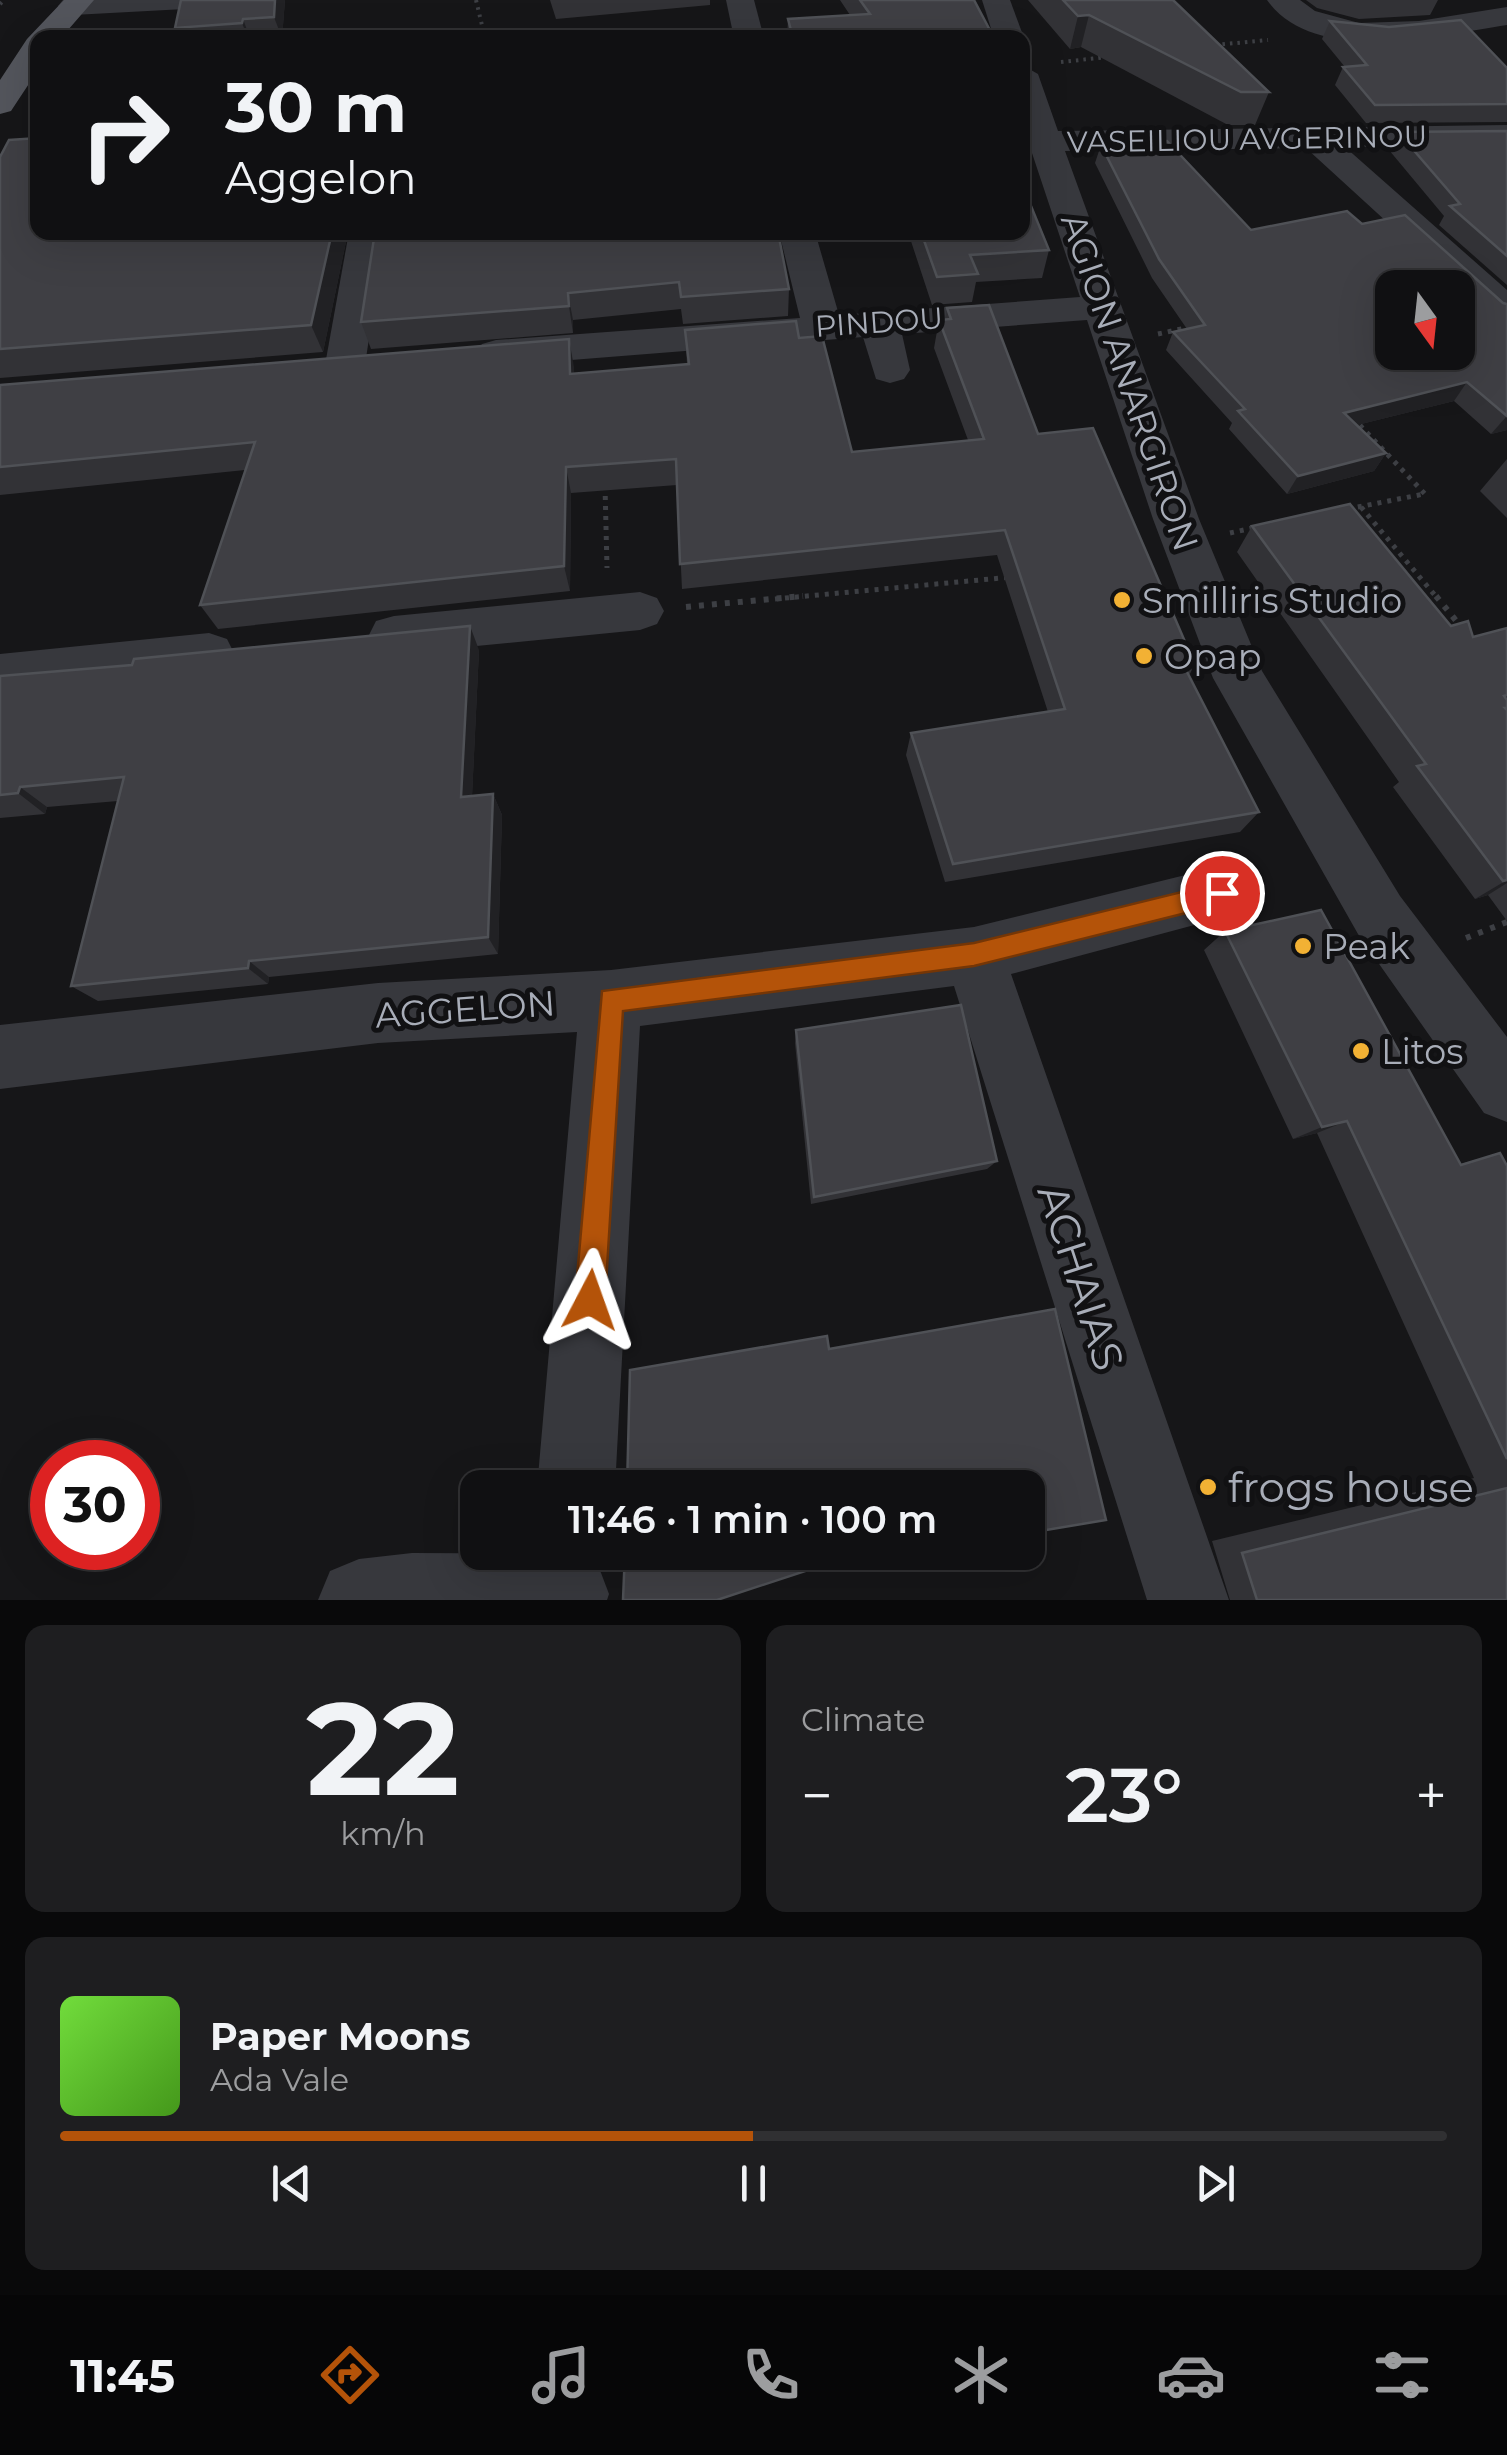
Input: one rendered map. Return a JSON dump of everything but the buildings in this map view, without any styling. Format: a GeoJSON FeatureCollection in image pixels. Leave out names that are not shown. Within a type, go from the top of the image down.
{"type":"FeatureCollection","features":[{"type":"Feature","properties":{"kind":"main road"},"geometry":{"type":"LineString","coordinates":[[51,30],[76,3]]}},
{"type":"Feature","properties":{"kind":"main road"},"geometry":{"type":"LineString","coordinates":[[0,104],[30,57]]}},
{"type":"Feature","properties":{"kind":"street"},"geometry":{"type":"LineString","coordinates":[[76,3],[185,0]]}},
{"type":"Feature","properties":{"kind":"street"},"geometry":{"type":"LineString","coordinates":[[740,0],[746,30]]}},
{"type":"Feature","properties":{"kind":"street"},"geometry":{"type":"LineString","coordinates":[[996,0],[1007,30]]}},
{"type":"Feature","properties":{"kind":"street"},"geometry":{"type":"LineString","coordinates":[[1281,0],[1299,17],[1333,30],[1373,34],[1507,16]]}},
{"type":"Feature","properties":{"kind":"street"},"geometry":{"type":"LineString","coordinates":[[1499,0],[1507,6]]}},
{"type":"Feature","properties":{"kind":"street","name":"AGION ANARGIRON"},"geometry":{"type":"LineString","coordinates":[[1030,96],[1185,542],[1249,694],[1379,916],[1507,1090]]}},
{"type":"Feature","properties":{"kind":"street","name":"VASEILIOU AVGERINOU"},"geometry":{"type":"LineString","coordinates":[[1047,142],[1318,141],[1507,135]]}},
{"type":"Feature","properties":{"kind":"street"},"geometry":{"type":"LineString","coordinates":[[1318,141],[1507,311]]}},
{"type":"Feature","properties":{"kind":"street"},"geometry":{"type":"LineString","coordinates":[[345,366],[365,240]]}},
{"type":"Feature","properties":{"kind":"street"},"geometry":{"type":"LineString","coordinates":[[799,240],[822,326]]}},
{"type":"Feature","properties":{"kind":"street"},"geometry":{"type":"LineString","coordinates":[[879,322],[890,370]]}},
{"type":"Feature","properties":{"kind":"street","name":"PINDOU"},"geometry":{"type":"LineString","coordinates":[[463,356],[879,322],[1107,325]]}},
{"type":"Feature","properties":{"kind":"street"},"geometry":{"type":"LineString","coordinates":[[354,639],[624,613]]}},
{"type":"Feature","properties":{"kind":"street"},"geometry":{"type":"LineString","coordinates":[[0,674],[255,649]]}},
{"type":"Feature","properties":{"kind":"street","name":"AGGELON"},"geometry":{"type":"LineString","coordinates":[[0,1057],[378,1013],[611,1000],[974,954],[1222,893]]}},
{"type":"Feature","properties":{"kind":"street","name":"ACHAIAS"},"geometry":{"type":"LineString","coordinates":[[974,954],[1188,1600]]}},
{"type":"Feature","properties":{"kind":"street"},"geometry":{"type":"LineString","coordinates":[[577,1470],[611,1000]]}},
{"type":"Feature","properties":{"kind":"street"},"geometry":{"type":"LineString","coordinates":[[359,1600],[569,1582]]}},
{"type":"Feature","properties":{"kind":"path"},"geometry":{"type":"LineString","coordinates":[[476,0],[483,30]]}},
{"type":"Feature","properties":{"kind":"path"},"geometry":{"type":"LineString","coordinates":[[1214,46],[1333,30]]}},
{"type":"Feature","properties":{"kind":"path"},"geometry":{"type":"LineString","coordinates":[[1061,62],[1118,56]]}},
{"type":"Feature","properties":{"kind":"path"},"geometry":{"type":"LineString","coordinates":[[1107,325],[1202,325]]}},
{"type":"Feature","properties":{"kind":"path"},"geometry":{"type":"LineString","coordinates":[[1341,510],[1425,494],[1346,411]]}},
{"type":"Feature","properties":{"kind":"path"},"geometry":{"type":"LineString","coordinates":[[605,479],[624,613],[1015,576]]}},
{"type":"Feature","properties":{"kind":"path"},"geometry":{"type":"LineString","coordinates":[[1360,506],[1470,638]]}},
{"type":"Feature","properties":{"kind":"path"},"geometry":{"type":"LineString","coordinates":[[1185,542],[1263,526]]}},
{"type":"Feature","properties":{"kind":"place","name":"Smilliris Studio"},"geometry":{"type":"Point","coordinates":[1122,600]}},
{"type":"Feature","properties":{"kind":"place","name":"Opap"},"geometry":{"type":"Point","coordinates":[1144,656]}},
{"type":"Feature","properties":{"kind":"place","name":"Peak"},"geometry":{"type":"Point","coordinates":[1303,946]}},
{"type":"Feature","properties":{"kind":"place","name":"Litos"},"geometry":{"type":"Point","coordinates":[1361,1051]}},
{"type":"Feature","properties":{"kind":"place","name":"frogs house"},"geometry":{"type":"Point","coordinates":[1208,1487]}},
{"type":"Feature","properties":{"kind":"route"},"geometry":{"type":"LineString","coordinates":[[590,1300],[611,1000],[974,954],[1222,893]]}}]}
